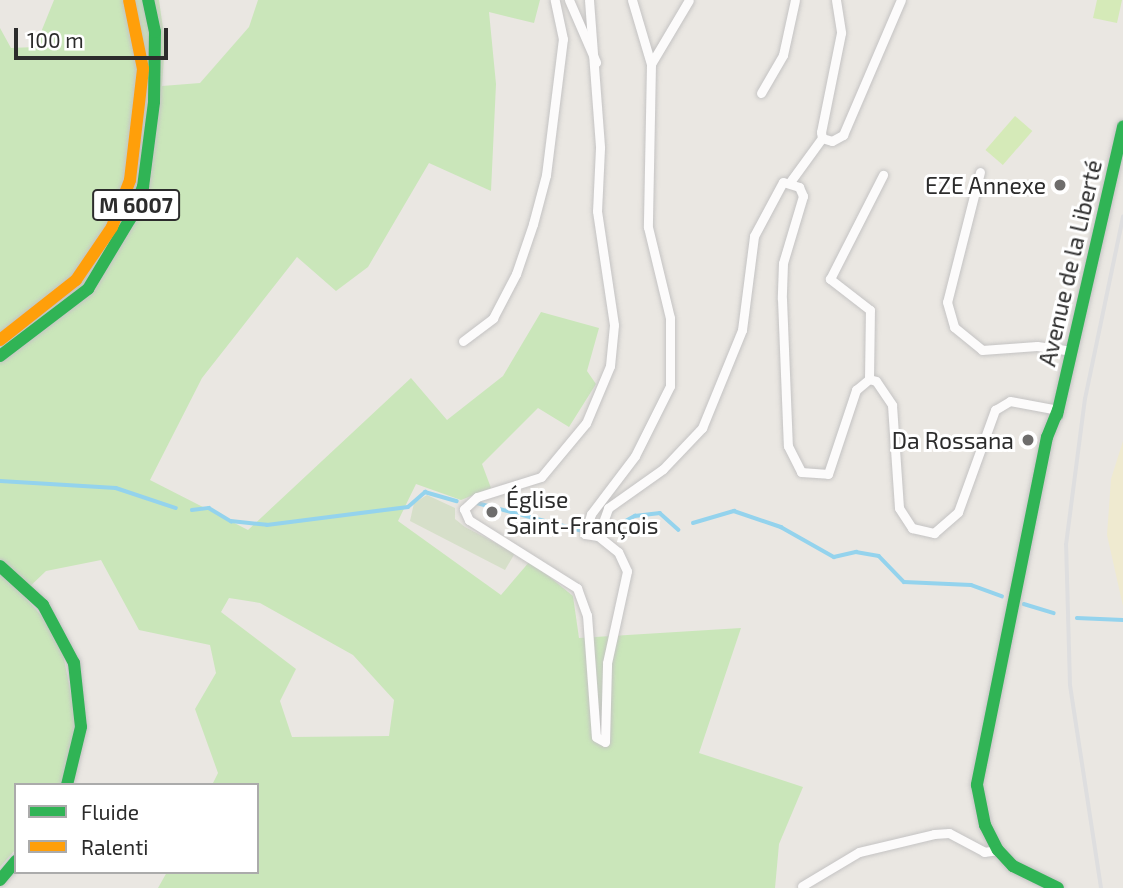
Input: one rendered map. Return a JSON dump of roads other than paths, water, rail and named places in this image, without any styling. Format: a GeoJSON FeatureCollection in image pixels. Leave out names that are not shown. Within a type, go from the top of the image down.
{"type":"FeatureCollection","features":[{"type":"Feature","properties":{"kind":"main road","name":"M 6007"},"geometry":{"type":"LineString","coordinates":[[0,340],[76,280],[112,227],[130,180],[143,69],[129,0]]}},
{"type":"Feature","properties":{"kind":"main road"},"geometry":{"type":"LineString","coordinates":[[137,0],[146,38],[143,69]]}},
{"type":"Feature","properties":{"kind":"main road","name":"M 6007"},"geometry":{"type":"LineString","coordinates":[[0,356],[88,289],[130,219],[143,187],[154,102],[155,32],[148,0]]}},
{"type":"Feature","properties":{"kind":"main road","name":"Avenue de la Liberté"},"geometry":{"type":"LineString","coordinates":[[1058,888],[1013,866],[998,849],[978,800],[980,758],[1123,126]]}},
{"type":"Feature","properties":{"kind":"main road"},"geometry":{"type":"LineString","coordinates":[[0,566],[43,605],[74,663],[81,727],[68,783]]}},
{"type":"Feature","properties":{"kind":"main road"},"geometry":{"type":"LineString","coordinates":[[0,880],[14,863]]}},
{"type":"Feature","properties":{"kind":"street"},"geometry":{"type":"LineString","coordinates":[[463,341],[493,318],[533,224],[546,175],[564,39],[555,0]]}},
{"type":"Feature","properties":{"kind":"street"},"geometry":{"type":"LineString","coordinates":[[569,0],[596,62]]}},
{"type":"Feature","properties":{"kind":"street"},"geometry":{"type":"LineString","coordinates":[[589,0],[596,62],[597,211],[614,325],[610,366],[586,423],[541,477],[477,497],[464,509],[468,520],[577,588],[587,615],[585,646],[596,737],[605,742],[607,663],[627,571],[618,552],[598,536],[585,534],[587,521],[635,456],[670,386],[670,318],[648,226],[651,64],[632,0]]}},
{"type":"Feature","properties":{"kind":"street"},"geometry":{"type":"LineString","coordinates":[[651,64],[690,0]]}},
{"type":"Feature","properties":{"kind":"street"},"geometry":{"type":"LineString","coordinates":[[761,93],[783,55],[795,0]]}},
{"type":"Feature","properties":{"kind":"street"},"geometry":{"type":"LineString","coordinates":[[598,536],[608,508],[663,470],[702,428],[742,330],[754,236],[775,191],[790,182],[822,138],[841,33],[836,0]]}},
{"type":"Feature","properties":{"kind":"street"},"geometry":{"type":"LineString","coordinates":[[822,138],[832,141],[843,135],[901,0]]}},
{"type":"Feature","properties":{"kind":"street"},"geometry":{"type":"LineString","coordinates":[[980,172],[947,302],[954,327],[982,350],[1037,346],[1071,351]]}},
{"type":"Feature","properties":{"kind":"street"},"geometry":{"type":"LineString","coordinates":[[790,182],[799,187],[803,205],[783,263],[783,349],[788,446],[801,472],[821,477],[833,467],[856,390],[869,379],[870,310],[830,279],[883,174]]}},
{"type":"Feature","properties":{"kind":"street"},"geometry":{"type":"LineString","coordinates":[[869,379],[884,388],[892,405],[899,508],[912,528],[923,532],[947,527],[958,512],[995,410],[1002,402],[1058,410]]}},
{"type":"Feature","properties":{"kind":"street"},"geometry":{"type":"LineString","coordinates":[[802,886],[859,852],[933,834],[949,833],[984,852],[998,849]]}},
{"type":"Feature","properties":{"kind":"waterway"},"geometry":{"type":"LineString","coordinates":[[0,481],[116,488],[176,508]]}},
{"type":"Feature","properties":{"kind":"waterway"},"geometry":{"type":"LineString","coordinates":[[192,510],[209,508],[231,521],[267,525],[408,507],[425,492],[457,501]]}},
{"type":"Feature","properties":{"kind":"waterway"},"geometry":{"type":"LineString","coordinates":[[477,503],[583,531]]}},
{"type":"Feature","properties":{"kind":"waterway"},"geometry":{"type":"LineString","coordinates":[[693,523],[734,511],[781,527],[834,557],[856,552],[879,556],[904,582],[971,585],[1002,596]]}},
{"type":"Feature","properties":{"kind":"waterway"},"geometry":{"type":"LineString","coordinates":[[603,523],[615,527],[635,516],[660,513],[679,530]]}},
{"type":"Feature","properties":{"kind":"waterway"},"geometry":{"type":"LineString","coordinates":[[1024,604],[1054,613]]}},
{"type":"Feature","properties":{"kind":"waterway"},"geometry":{"type":"LineString","coordinates":[[1077,618],[1123,620]]}},
{"type":"Feature","properties":{"kind":"railway"},"geometry":{"type":"LineString","coordinates":[[1101,888],[1070,685],[1066,545],[1085,399],[1123,217]]}},
{"type":"Feature","properties":{"kind":"place","name":"EZE Annexe"},"geometry":{"type":"Point","coordinates":[1060,185]}},
{"type":"Feature","properties":{"kind":"place","name":"Da Rossana"},"geometry":{"type":"Point","coordinates":[1028,440]}},
{"type":"Feature","properties":{"kind":"place","name":"Église Saint-François"},"geometry":{"type":"Point","coordinates":[492,512]}}]}
